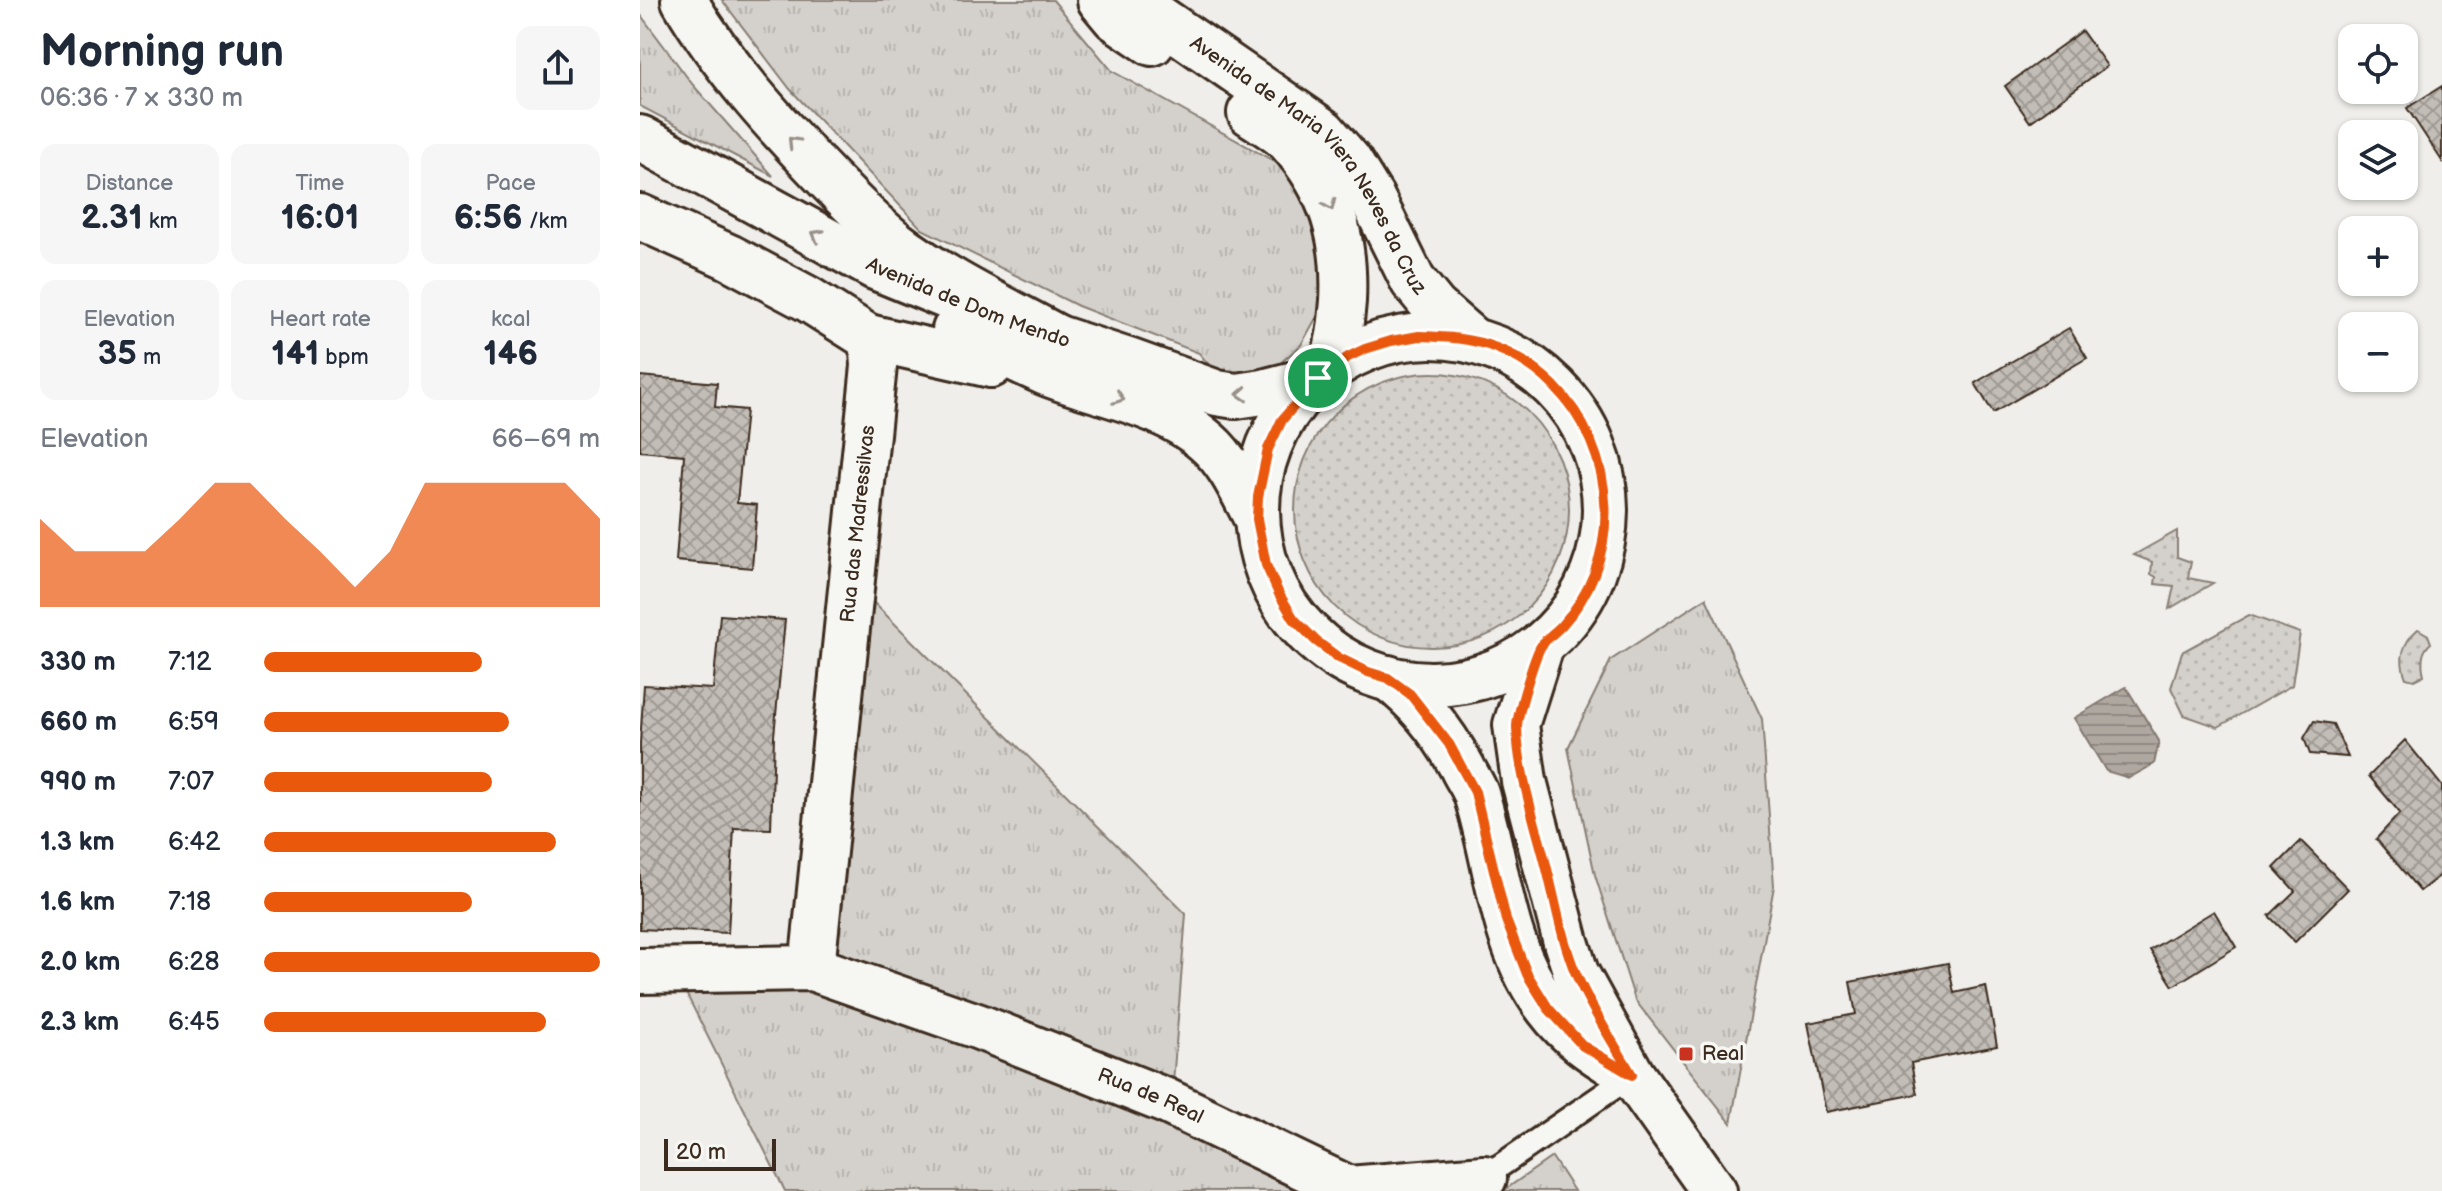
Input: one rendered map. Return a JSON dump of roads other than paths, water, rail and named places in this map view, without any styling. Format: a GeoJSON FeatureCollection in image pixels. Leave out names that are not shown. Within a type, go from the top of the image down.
{"type":"FeatureCollection","features":[{"type":"Feature","properties":{"kind":"main road"},"geometry":{"type":"LineString","coordinates":[[684,0],[702,30],[777,126],[855,205],[896,244],[941,273],[1050,355]]}},
{"type":"Feature","properties":{"kind":"main road","name":"Avenida de Maria Viera Neves da Cruz"},"geometry":{"type":"LineString","coordinates":[[1100,0],[1115,18],[1288,140],[1317,177],[1338,223],[1344,267],[1340,341],[1325,372]]}},
{"type":"Feature","properties":{"kind":"main road","name":"Avenida de Maria Viera Neves da Cruz"},"geometry":{"type":"LineString","coordinates":[[1136,0],[1323,131],[1349,161],[1372,198],[1413,281],[1435,308],[1472,340]]}},
{"type":"Feature","properties":{"kind":"main road","name":"Avenida de Dom Mendo"},"geometry":{"type":"LineString","coordinates":[[640,138],[875,267],[965,306],[1198,434],[1229,468],[1257,519]]}},
{"type":"Feature","properties":{"kind":"main road","name":"Avenida de Dom Mendo"},"geometry":{"type":"LineString","coordinates":[[640,173],[867,293],[986,344],[1236,396],[1263,392],[1325,372]]}},
{"type":"Feature","properties":{"kind":"main road"},"geometry":{"type":"LineString","coordinates":[[640,217],[755,271],[808,299],[868,337],[991,365],[1050,355]]}},
{"type":"Feature","properties":{"kind":"main road"},"geometry":{"type":"LineString","coordinates":[[1419,336],[1472,340],[1499,349],[1545,378],[1579,418],[1592,442],[1605,495],[1602,548],[1581,600],[1541,646],[1516,663],[1488,676],[1457,683],[1429,685],[1388,678],[1339,658],[1294,619],[1266,565],[1257,519],[1261,476],[1268,449],[1282,420],[1325,372],[1365,349],[1391,341],[1419,336]]}},
{"type":"Feature","properties":{"kind":"main road","name":"Rua das Madressilvas"},"geometry":{"type":"LineString","coordinates":[[812,968],[874,366],[868,337]]}},
{"type":"Feature","properties":{"kind":"main road"},"geometry":{"type":"LineString","coordinates":[[1541,646],[1516,725],[1524,781],[1566,942],[1576,973],[1632,1075],[1714,1191]]}},
{"type":"Feature","properties":{"kind":"main road"},"geometry":{"type":"LineString","coordinates":[[1388,678],[1410,694],[1430,718],[1449,744],[1475,792],[1506,920],[1527,974],[1548,1008],[1583,1046],[1632,1075]]}},
{"type":"Feature","properties":{"kind":"main road","name":"Rua de Real"},"geometry":{"type":"LineString","coordinates":[[640,971],[812,968],[977,1026],[1166,1101],[1349,1189],[1474,1184]]}},
{"type":"Feature","properties":{"kind":"lane","name":"Rua de Real"},"geometry":{"type":"LineString","coordinates":[[1474,1184],[1632,1075]]}},
{"type":"Feature","properties":{"kind":"place","name":"Real"},"geometry":{"type":"Point","coordinates":[1686,1054]}}]}
